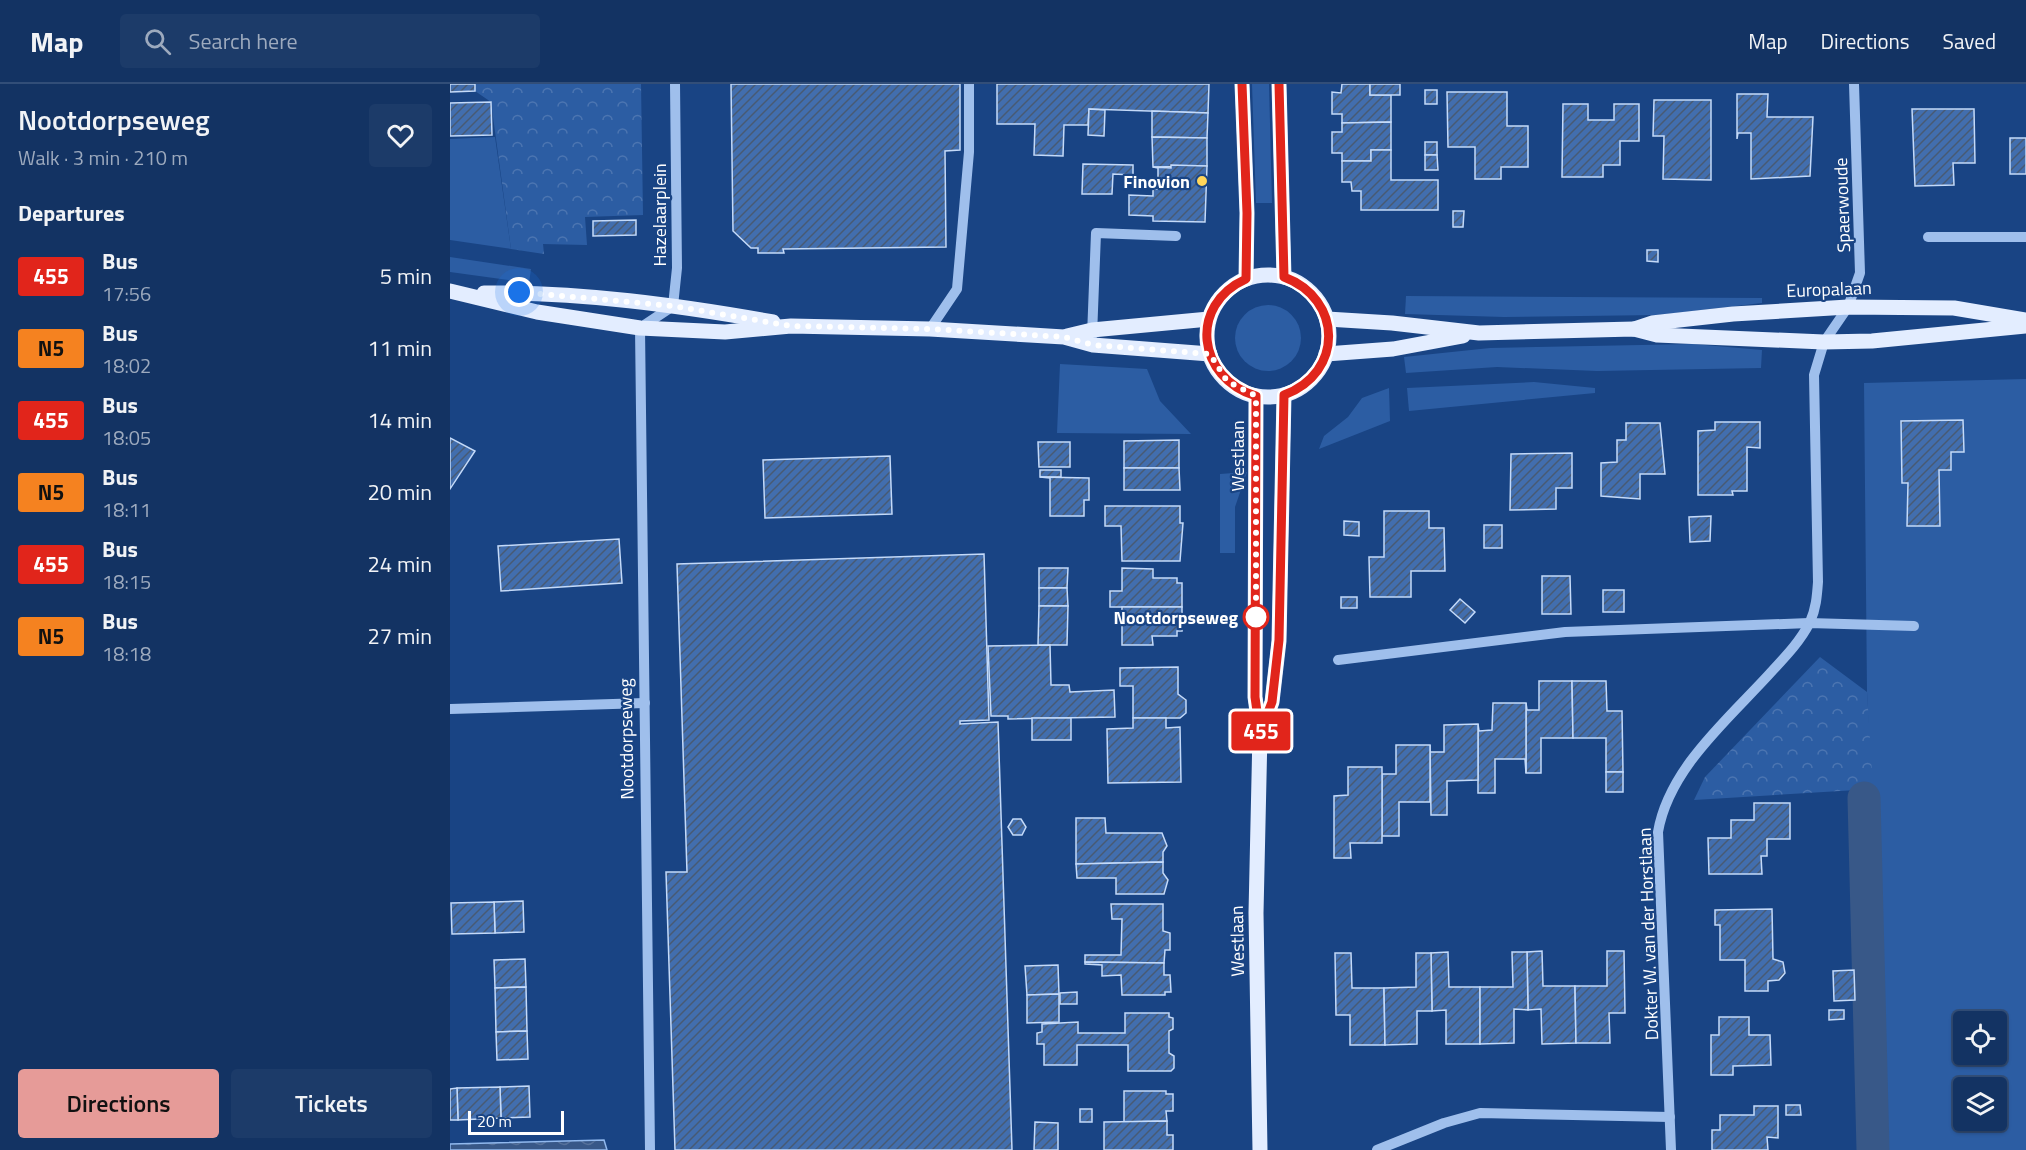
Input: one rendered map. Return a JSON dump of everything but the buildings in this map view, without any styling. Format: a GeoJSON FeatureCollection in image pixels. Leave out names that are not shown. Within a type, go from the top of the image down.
{"type":"FeatureCollection","features":[{"type":"Feature","properties":{"kind":"main road"},"geometry":{"type":"LineString","coordinates":[[1242,84],[1247,213],[1246,279]]}},
{"type":"Feature","properties":{"kind":"main road"},"geometry":{"type":"LineString","coordinates":[[1279,84],[1284,277]]}},
{"type":"Feature","properties":{"kind":"main road"},"geometry":{"type":"LineString","coordinates":[[1261,275],[1284,277],[1311,292],[1326,319],[1329,336],[1326,354],[1313,377],[1300,388],[1284,395],[1256,396],[1227,381],[1210,354],[1207,337],[1209,319],[1223,295],[1246,279],[1261,275]]}},
{"type":"Feature","properties":{"kind":"main road"},"geometry":{"type":"LineString","coordinates":[[455,292],[539,292],[673,306],[791,326]]}},
{"type":"Feature","properties":{"kind":"main road"},"geometry":{"type":"LineString","coordinates":[[455,292],[537,312],[640,328],[725,332],[791,326],[930,329],[1093,338],[1210,354]]}},
{"type":"Feature","properties":{"kind":"main road","name":"Europalaan"},"geometry":{"type":"LineString","coordinates":[[1326,319],[1392,322],[1479,333],[1634,329],[1652,323],[1733,314],[1848,307],[1954,308],[2026,320]]}},
{"type":"Feature","properties":{"kind":"main road"},"geometry":{"type":"LineString","coordinates":[[1093,338],[1209,319]]}},
{"type":"Feature","properties":{"kind":"main road","name":"Europalaan"},"geometry":{"type":"LineString","coordinates":[[1634,329],[1657,336],[1824,342],[1872,341],[2026,326]]}},
{"type":"Feature","properties":{"kind":"main road","name":"Europalaan"},"geometry":{"type":"LineString","coordinates":[[1326,354],[1392,349],[1479,333]]}},
{"type":"Feature","properties":{"kind":"main road","name":"Westlaan"},"geometry":{"type":"LineString","coordinates":[[1260,733],[1272,702],[1279,640],[1284,395]]}},
{"type":"Feature","properties":{"kind":"main road","name":"Westlaan"},"geometry":{"type":"LineString","coordinates":[[1256,396],[1255,697],[1260,733],[1256,913],[1260,1150]]}},
{"type":"Feature","properties":{"kind":"street","name":"Hazelaarplein"},"geometry":{"type":"LineString","coordinates":[[673,306],[677,268],[675,84]]}},
{"type":"Feature","properties":{"kind":"street"},"geometry":{"type":"LineString","coordinates":[[930,329],[957,289],[969,152],[969,84]]}},
{"type":"Feature","properties":{"kind":"street","name":"Spaerwoude"},"geometry":{"type":"LineString","coordinates":[[1838,320],[1848,307],[1860,273],[1854,84]]}},
{"type":"Feature","properties":{"kind":"street"},"geometry":{"type":"LineString","coordinates":[[1093,338],[1096,233],[1176,236]]}},
{"type":"Feature","properties":{"kind":"street"},"geometry":{"type":"LineString","coordinates":[[1928,237],[2026,237]]}},
{"type":"Feature","properties":{"kind":"street"},"geometry":{"type":"LineString","coordinates":[[640,328],[673,306]]}},
{"type":"Feature","properties":{"kind":"street","name":"Dokter W. van der Horstlaan"},"geometry":{"type":"LineString","coordinates":[[1671,1150],[1659,832],[1662,812],[1681,773],[1793,647],[1809,623],[1816,605],[1818,582],[1814,375],[1824,342],[1838,320]]}},
{"type":"Feature","properties":{"kind":"street","name":"Nootdorpseweg"},"geometry":{"type":"LineString","coordinates":[[640,328],[650,1150]]}},
{"type":"Feature","properties":{"kind":"street"},"geometry":{"type":"LineString","coordinates":[[1338,660],[1565,632],[1809,623],[1914,626]]}},
{"type":"Feature","properties":{"kind":"street"},"geometry":{"type":"LineString","coordinates":[[450,709],[645,703]]}},
{"type":"Feature","properties":{"kind":"street"},"geometry":{"type":"LineString","coordinates":[[1377,1150],[1444,1123],[1480,1113],[1670,1117]]}},
{"type":"Feature","properties":{"kind":"green space"},"geometry":{"type":"Polygon","coordinates":[[[475,84],[641,84],[643,215],[585,217],[587,245],[543,244],[544,254],[511,249],[491,102],[475,91],[475,84]]]}},
{"type":"Feature","properties":{"kind":"green space"},"geometry":{"type":"Polygon","coordinates":[[[1252,84],[1269,84],[1272,203],[1256,203],[1252,84]]]}},
{"type":"Feature","properties":{"kind":"green space"},"geometry":{"type":"Polygon","coordinates":[[[495,137],[511,249],[450,240],[450,139],[495,137]]]}},
{"type":"Feature","properties":{"kind":"green space"},"geometry":{"type":"Polygon","coordinates":[[[450,257],[531,269],[529,283],[450,272],[450,257]]]}},
{"type":"Feature","properties":{"kind":"green space"},"geometry":{"type":"Polygon","coordinates":[[[1406,296],[1762,298],[1762,303],[1658,315],[1504,317],[1405,314],[1406,296]]]}},
{"type":"Feature","properties":{"kind":"green space"},"geometry":{"type":"Polygon","coordinates":[[[1268,305],[1280,308],[1291,315],[1298,326],[1301,338],[1298,350],[1291,361],[1280,368],[1268,371],[1256,368],[1245,361],[1238,350],[1235,338],[1238,326],[1245,315],[1256,308],[1268,305]]]}},
{"type":"Feature","properties":{"kind":"green space"},"geometry":{"type":"Polygon","coordinates":[[[1693,344],[1762,350],[1761,368],[1597,371],[1497,367],[1406,373],[1404,357],[1490,348],[1693,344]]]}},
{"type":"Feature","properties":{"kind":"green space"},"geometry":{"type":"Polygon","coordinates":[[[1060,364],[1147,369],[1160,401],[1191,434],[1057,433],[1060,364]]]}},
{"type":"Feature","properties":{"kind":"green space"},"geometry":{"type":"Polygon","coordinates":[[[2026,379],[2026,1150],[1879,1150],[1877,920],[1867,692],[1864,383],[2026,379]]]}},
{"type":"Feature","properties":{"kind":"green space"},"geometry":{"type":"Polygon","coordinates":[[[1534,382],[1595,388],[1595,393],[1409,411],[1407,388],[1534,382]]]}},
{"type":"Feature","properties":{"kind":"green space"},"geometry":{"type":"Polygon","coordinates":[[[1389,388],[1390,421],[1319,449],[1324,436],[1348,417],[1362,398],[1389,388]]]}},
{"type":"Feature","properties":{"kind":"green space"},"geometry":{"type":"Polygon","coordinates":[[[1247,472],[1235,507],[1235,553],[1220,553],[1220,474],[1247,472]]]}},
{"type":"Feature","properties":{"kind":"green space"},"geometry":{"type":"Polygon","coordinates":[[[1820,657],[1867,692],[1873,789],[1694,800],[1705,777],[1820,657]]]}},
{"type":"Feature","properties":{"kind":"water"},"geometry":{"type":"Polygon","coordinates":[[[604,1140],[607,1150],[450,1150],[450,1144],[604,1140]]]}},
{"type":"Feature","properties":{"kind":"waterway"},"geometry":{"type":"LineString","coordinates":[[1864,798],[1873,1150]]}},
{"type":"Feature","properties":{"kind":"bus line","name":"455"},"geometry":{"type":"LineString","coordinates":[[1242,84],[1247,213],[1246,279],[1230,288],[1217,302],[1209,319],[1207,337],[1210,354],[1220,373],[1236,388],[1256,396],[1255,697],[1260,733],[1272,702],[1279,640],[1284,395],[1300,388],[1313,377],[1323,362],[1329,336],[1329,328],[1318,300],[1303,286],[1284,277],[1279,84]]}},
{"type":"Feature","properties":{"kind":"place","name":"Finovion"},"geometry":{"type":"Point","coordinates":[1202,181]}},
{"type":"Feature","properties":{"kind":"place","name":"Nootdorpseweg"},"geometry":{"type":"Point","coordinates":[1256,617]}},
{"type":"Feature","properties":{"kind":"route"},"geometry":{"type":"LineString","coordinates":[[519,292],[539,292],[673,306],[791,326],[930,329],[1064,337],[1093,345],[1146,351],[1210,354],[1214,364],[1227,381],[1245,393],[1256,396],[1257,459],[1256,622],[1256,617]]}}]}
